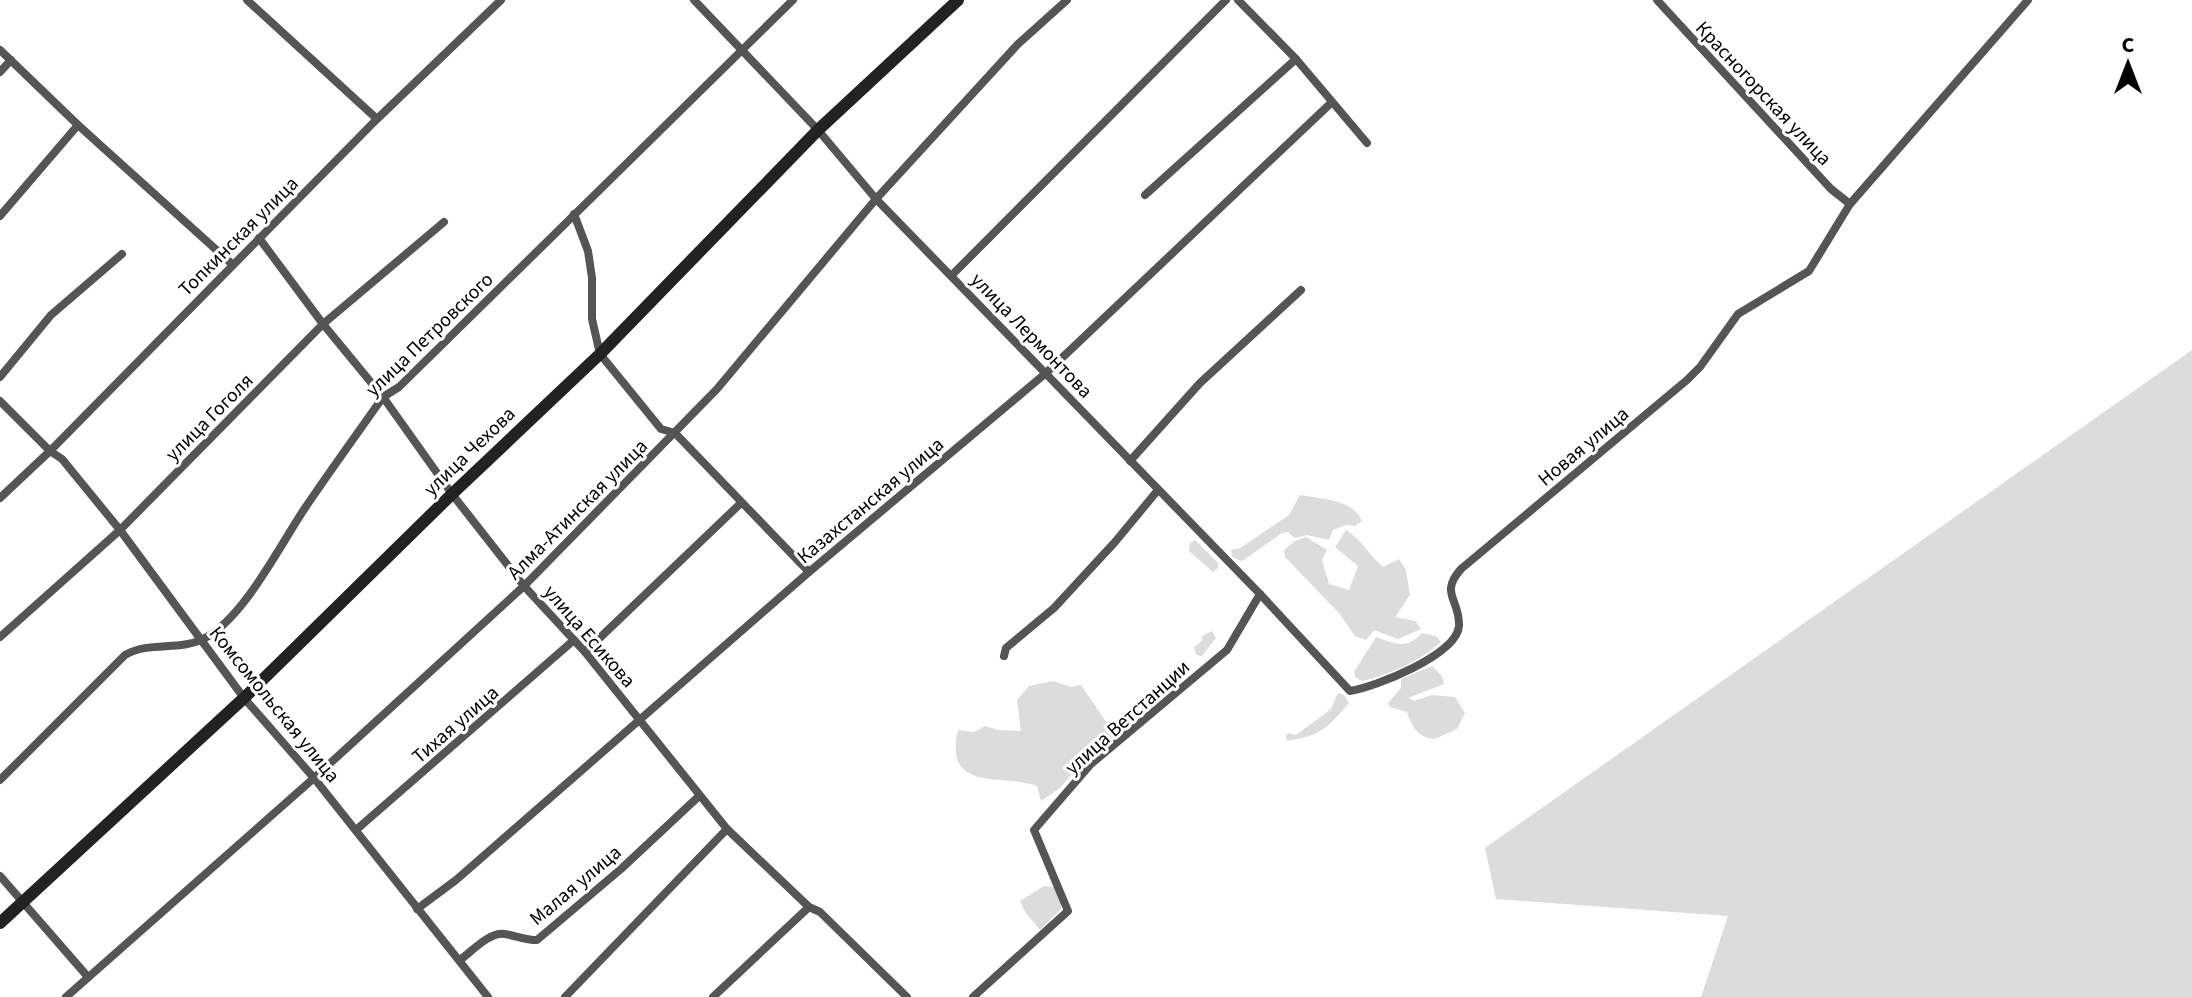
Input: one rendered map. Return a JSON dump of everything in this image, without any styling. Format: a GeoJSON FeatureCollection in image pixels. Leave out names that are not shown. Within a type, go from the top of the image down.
{"type":"FeatureCollection","features":[{"type":"Feature","properties":{"kind":"street"},"geometry":{"type":"LineString","coordinates":[[247,0],[377,119]]}},
{"type":"Feature","properties":{"kind":"street","name":"Топкинская улица"},"geometry":{"type":"LineString","coordinates":[[0,498],[377,119],[501,0]]}},
{"type":"Feature","properties":{"kind":"street","name":"улица Лермонтова"},"geometry":{"type":"LineString","coordinates":[[694,0],[818,130],[876,199],[1260,594],[1350,691]]}},
{"type":"Feature","properties":{"kind":"street","name":"улица Петровского"},"geometry":{"type":"LineString","coordinates":[[202,640],[228,620],[244,601],[383,397],[399,387],[793,0]]}},
{"type":"Feature","properties":{"kind":"street","name":"улица Чехова"},"geometry":{"type":"LineString","coordinates":[[0,923],[244,698],[600,354],[818,130],[958,0]]}},
{"type":"Feature","properties":{"kind":"street","name":"Алма-Атинская улица"},"geometry":{"type":"LineString","coordinates":[[66,997],[314,778],[524,586],[717,389],[876,199],[1018,44],[1067,0]]}},
{"type":"Feature","properties":{"kind":"street"},"geometry":{"type":"LineString","coordinates":[[952,275],[1226,0]]}},
{"type":"Feature","properties":{"kind":"street"},"geometry":{"type":"LineString","coordinates":[[1238,0],[1296,59],[1367,143]]}},
{"type":"Feature","properties":{"kind":"street","name":"Красногорская улица"},"geometry":{"type":"LineString","coordinates":[[1657,0],[1831,189],[1850,204]]}},
{"type":"Feature","properties":{"kind":"street"},"geometry":{"type":"LineString","coordinates":[[1850,204],[2028,0]]}},
{"type":"Feature","properties":{"kind":"street"},"geometry":{"type":"LineString","coordinates":[[0,50],[232,264]]}},
{"type":"Feature","properties":{"kind":"street"},"geometry":{"type":"LineString","coordinates":[[1145,195],[1296,59]]}},
{"type":"Feature","properties":{"kind":"street"},"geometry":{"type":"LineString","coordinates":[[0,72],[11,60]]}},
{"type":"Feature","properties":{"kind":"street","name":"Казахстанская улица"},"geometry":{"type":"LineString","coordinates":[[417,909],[456,880],[809,572],[1046,373],[1332,102]]}},
{"type":"Feature","properties":{"kind":"street"},"geometry":{"type":"LineString","coordinates":[[0,216],[78,125]]}},
{"type":"Feature","properties":{"kind":"street","name":"Новая улица"},"geometry":{"type":"LineString","coordinates":[[1350,691],[1377,685],[1434,655],[1452,641],[1459,624],[1449,591],[1450,581],[1687,380],[1738,314],[1809,271],[1850,204]]}},
{"type":"Feature","properties":{"kind":"street"},"geometry":{"type":"LineString","coordinates":[[574,214],[588,251],[592,278],[592,319],[600,354],[661,429],[675,433],[809,572]]}},
{"type":"Feature","properties":{"kind":"street","name":"улица Гоголя"},"geometry":{"type":"LineString","coordinates":[[0,637],[120,530],[323,324],[444,222]]}},
{"type":"Feature","properties":{"kind":"street","name":"улица Есикова"},"geometry":{"type":"LineString","coordinates":[[259,238],[524,586],[585,652],[698,797],[727,829],[809,907],[820,912],[907,997]]}},
{"type":"Feature","properties":{"kind":"street"},"geometry":{"type":"LineString","coordinates":[[0,377],[51,315],[122,254]]}},
{"type":"Feature","properties":{"kind":"street"},"geometry":{"type":"LineString","coordinates":[[1130,461],[1200,383],[1301,290]]}},
{"type":"Feature","properties":{"kind":"street","name":"Комсомольская улица"},"geometry":{"type":"LineString","coordinates":[[0,401],[62,459],[120,530],[244,698],[314,778],[488,997]]}},
{"type":"Feature","properties":{"kind":"street"},"geometry":{"type":"LineString","coordinates":[[1004,656],[1006,648],[1054,608],[1158,490]]}},
{"type":"Feature","properties":{"kind":"street"},"geometry":{"type":"LineString","coordinates":[[585,652],[741,503]]}},
{"type":"Feature","properties":{"kind":"street","name":"улица Ветстанции"},"geometry":{"type":"LineString","coordinates":[[973,997],[1068,911],[1034,830],[1091,764],[1227,650],[1260,594]]}},
{"type":"Feature","properties":{"kind":"street"},"geometry":{"type":"LineString","coordinates":[[0,780],[125,655],[137,648],[202,640]]}},
{"type":"Feature","properties":{"kind":"street","name":"Тихая улица"},"geometry":{"type":"LineString","coordinates":[[356,830],[574,640]]}},
{"type":"Feature","properties":{"kind":"street","name":"Малая улица"},"geometry":{"type":"LineString","coordinates":[[460,960],[495,934],[537,940],[621,869],[698,797]]}},
{"type":"Feature","properties":{"kind":"street"},"geometry":{"type":"LineString","coordinates":[[565,997],[727,829]]}},
{"type":"Feature","properties":{"kind":"street"},"geometry":{"type":"LineString","coordinates":[[0,876],[88,977]]}},
{"type":"Feature","properties":{"kind":"street"},"geometry":{"type":"LineString","coordinates":[[713,997],[809,907]]}},
{"type":"Feature","properties":{"kind":"street"},"geometry":{"type":"LineString","coordinates":[[889,997],[898,989]]}},
{"type":"Feature","properties":{"kind":"shaded area"},"geometry":{"type":"Polygon","coordinates":[[[2192,350],[2192,997],[1701,997],[1728,916],[1496,899],[1485,848],[2192,350]]]}},
{"type":"Feature","properties":{"kind":"shaded area"},"geometry":{"type":"Polygon","coordinates":[[[1300,495],[1344,504],[1362,521],[1355,526],[1346,525],[1333,530],[1329,540],[1307,535],[1295,538],[1288,532],[1282,533],[1244,560],[1232,557],[1231,550],[1240,548],[1289,515],[1300,495]]]}},
{"type":"Feature","properties":{"kind":"shaded area"},"geometry":{"type":"Polygon","coordinates":[[[1346,530],[1383,567],[1399,559],[1406,570],[1410,595],[1395,617],[1415,621],[1421,629],[1398,639],[1374,630],[1366,640],[1355,636],[1339,613],[1285,557],[1284,550],[1306,537],[1327,550],[1322,560],[1329,584],[1349,590],[1358,566],[1335,547],[1346,530]]]}},
{"type":"Feature","properties":{"kind":"shaded area"},"geometry":{"type":"Polygon","coordinates":[[[1195,540],[1218,563],[1218,568],[1213,572],[1189,551],[1190,543],[1195,540]]]}},
{"type":"Feature","properties":{"kind":"shaded area"},"geometry":{"type":"Polygon","coordinates":[[[1212,631],[1216,638],[1202,656],[1196,655],[1194,647],[1202,641],[1202,636],[1212,631]]]}},
{"type":"Feature","properties":{"kind":"shaded area"},"geometry":{"type":"Polygon","coordinates":[[[1422,633],[1436,636],[1441,642],[1393,671],[1362,681],[1355,677],[1354,672],[1376,637],[1406,644],[1422,633]]]}},
{"type":"Feature","properties":{"kind":"shaded area"},"geometry":{"type":"Polygon","coordinates":[[[1432,666],[1442,676],[1444,684],[1408,698],[1414,701],[1432,695],[1455,697],[1465,713],[1457,729],[1435,739],[1420,734],[1407,712],[1390,707],[1388,703],[1401,688],[1401,679],[1432,666]]]}},
{"type":"Feature","properties":{"kind":"shaded area"},"geometry":{"type":"Polygon","coordinates":[[[1053,681],[1071,687],[1081,685],[1115,735],[1080,764],[1060,788],[1041,801],[1037,786],[980,777],[959,764],[956,750],[958,730],[974,732],[985,726],[1021,731],[1017,700],[1029,686],[1053,681]]]}},
{"type":"Feature","properties":{"kind":"shaded area"},"geometry":{"type":"Polygon","coordinates":[[[1338,693],[1344,695],[1349,703],[1329,725],[1316,733],[1287,741],[1288,733],[1296,735],[1331,709],[1338,693]]]}},
{"type":"Feature","properties":{"kind":"shaded area"},"geometry":{"type":"Polygon","coordinates":[[[1044,886],[1054,887],[1061,899],[1061,909],[1040,930],[1020,901],[1044,886]]]}}]}
